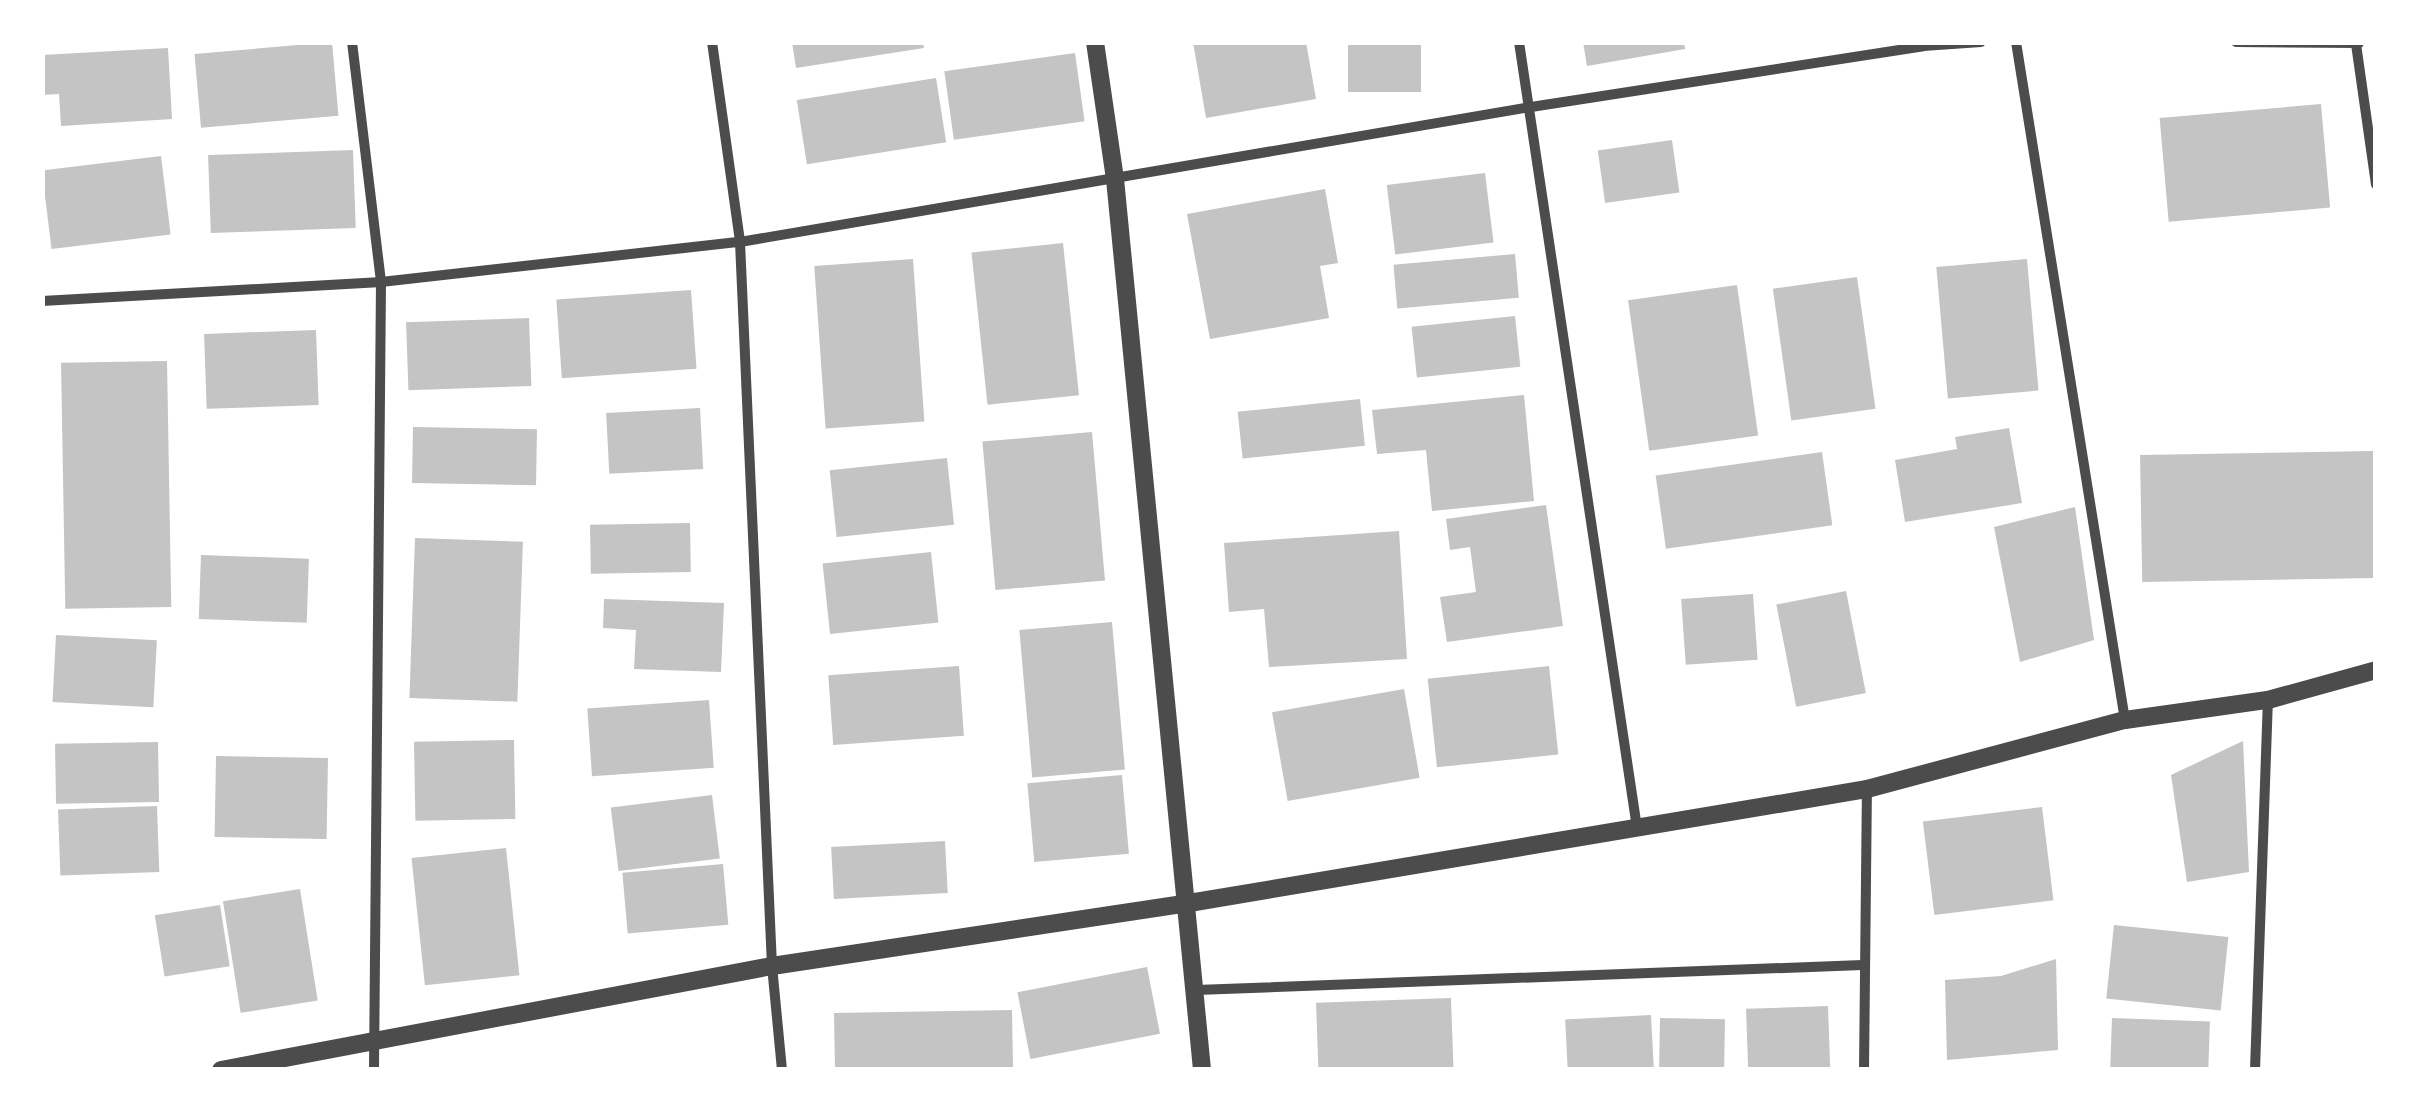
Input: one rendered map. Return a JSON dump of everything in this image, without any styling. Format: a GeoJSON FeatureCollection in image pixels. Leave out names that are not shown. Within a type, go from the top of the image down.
{"type":"FeatureCollection","features":[{"type":"Feature","properties":{"kind":"street"},"geometry":{"type":"LineString","coordinates":[[352,42],[381,282],[374,1070]]}},
{"type":"Feature","properties":{"kind":"street"},"geometry":{"type":"LineString","coordinates":[[712,42],[740,242],[772,966],[782,1070]]}},
{"type":"Feature","properties":{"kind":"street"},"geometry":{"type":"LineString","coordinates":[[1095,42],[1115,179],[1202,1070]]}},
{"type":"Feature","properties":{"kind":"street"},"geometry":{"type":"LineString","coordinates":[[1519,42],[1637,828]]}},
{"type":"Feature","properties":{"kind":"street"},"geometry":{"type":"LineString","coordinates":[[42,301],[381,282],[740,242],[1531,107],[1923,44],[1981,42]]}},
{"type":"Feature","properties":{"kind":"street"},"geometry":{"type":"LineString","coordinates":[[2016,42],[2125,720]]}},
{"type":"Feature","properties":{"kind":"street"},"geometry":{"type":"LineString","coordinates":[[2236,42],[2358,43],[2376,186]]}},
{"type":"Feature","properties":{"kind":"street"},"geometry":{"type":"LineString","coordinates":[[221,1070],[772,966],[1183,904],[1867,790],[2125,720],[2268,700],[2376,670]]}},
{"type":"Feature","properties":{"kind":"street"},"geometry":{"type":"LineString","coordinates":[[2255,1070],[2268,700]]}},
{"type":"Feature","properties":{"kind":"street"},"geometry":{"type":"LineString","coordinates":[[1864,1070],[1867,790]]}},
{"type":"Feature","properties":{"kind":"street"},"geometry":{"type":"LineString","coordinates":[[1196,990],[1864,964]]}},
{"type":"Feature","properties":{"kind":"building"},"geometry":{"type":"Polygon","coordinates":[[[332,42],[338,116],[201,128],[195,54],[332,42]]]}},
{"type":"Feature","properties":{"kind":"building"},"geometry":{"type":"Polygon","coordinates":[[[792,42],[923,42],[924,48],[796,68],[792,42]]]}},
{"type":"Feature","properties":{"kind":"building"},"geometry":{"type":"Polygon","coordinates":[[[1193,42],[1306,42],[1316,99],[1206,118],[1193,42]]]}},
{"type":"Feature","properties":{"kind":"building"},"geometry":{"type":"Polygon","coordinates":[[[1348,42],[1421,42],[1421,92],[1348,92],[1348,42]]]}},
{"type":"Feature","properties":{"kind":"building"},"geometry":{"type":"Polygon","coordinates":[[[1583,42],[1684,42],[1685,49],[1587,66],[1583,42]]]}},
{"type":"Feature","properties":{"kind":"building"},"geometry":{"type":"Polygon","coordinates":[[[168,48],[172,119],[61,126],[59,94],[42,95],[42,55],[168,48]]]}},
{"type":"Feature","properties":{"kind":"building"},"geometry":{"type":"Polygon","coordinates":[[[1075,53],[1085,121],[954,140],[944,71],[1075,53]]]}},
{"type":"Feature","properties":{"kind":"building"},"geometry":{"type":"Polygon","coordinates":[[[936,78],[946,142],[807,164],[797,100],[936,78]]]}},
{"type":"Feature","properties":{"kind":"building"},"geometry":{"type":"Polygon","coordinates":[[[2321,104],[2330,208],[2169,222],[2160,118],[2321,104]]]}},
{"type":"Feature","properties":{"kind":"building"},"geometry":{"type":"Polygon","coordinates":[[[1672,140],[1679,192],[1605,203],[1598,150],[1672,140]]]}},
{"type":"Feature","properties":{"kind":"building"},"geometry":{"type":"Polygon","coordinates":[[[353,150],[356,228],[211,233],[208,155],[353,150]]]}},
{"type":"Feature","properties":{"kind":"building"},"geometry":{"type":"Polygon","coordinates":[[[161,156],[171,234],[52,249],[42,171],[161,156]]]}},
{"type":"Feature","properties":{"kind":"building"},"geometry":{"type":"Polygon","coordinates":[[[1485,173],[1494,242],[1395,255],[1387,185],[1485,173]]]}},
{"type":"Feature","properties":{"kind":"building"},"geometry":{"type":"Polygon","coordinates":[[[1325,189],[1338,263],[1320,266],[1329,318],[1210,339],[1187,214],[1325,189]]]}},
{"type":"Feature","properties":{"kind":"building"},"geometry":{"type":"Polygon","coordinates":[[[1063,243],[1079,395],[987,405],[972,253],[1063,243]]]}},
{"type":"Feature","properties":{"kind":"building"},"geometry":{"type":"Polygon","coordinates":[[[1515,254],[1519,298],[1397,308],[1393,265],[1515,254]]]}},
{"type":"Feature","properties":{"kind":"building"},"geometry":{"type":"Polygon","coordinates":[[[913,259],[924,422],[826,429],[814,266],[913,259]]]}},
{"type":"Feature","properties":{"kind":"building"},"geometry":{"type":"Polygon","coordinates":[[[2027,259],[2039,390],[1948,398],[1936,267],[2027,259]]]}},
{"type":"Feature","properties":{"kind":"building"},"geometry":{"type":"Polygon","coordinates":[[[1857,277],[1876,409],[1791,421],[1773,289],[1857,277]]]}},
{"type":"Feature","properties":{"kind":"building"},"geometry":{"type":"Polygon","coordinates":[[[1737,285],[1758,436],[1649,451],[1628,300],[1737,285]]]}},
{"type":"Feature","properties":{"kind":"building"},"geometry":{"type":"Polygon","coordinates":[[[691,290],[697,369],[562,378],[556,299],[691,290]]]}},
{"type":"Feature","properties":{"kind":"building"},"geometry":{"type":"Polygon","coordinates":[[[1515,316],[1520,367],[1417,378],[1412,327],[1515,316]]]}},
{"type":"Feature","properties":{"kind":"building"},"geometry":{"type":"Polygon","coordinates":[[[529,318],[531,386],[408,390],[406,322],[529,318]]]}},
{"type":"Feature","properties":{"kind":"building"},"geometry":{"type":"Polygon","coordinates":[[[316,330],[319,405],[207,409],[204,334],[316,330]]]}},
{"type":"Feature","properties":{"kind":"building"},"geometry":{"type":"Polygon","coordinates":[[[167,361],[171,607],[65,609],[61,363],[167,361]]]}},
{"type":"Feature","properties":{"kind":"building"},"geometry":{"type":"Polygon","coordinates":[[[1524,395],[1534,501],[1432,511],[1426,450],[1377,454],[1372,410],[1524,395]]]}},
{"type":"Feature","properties":{"kind":"building"},"geometry":{"type":"Polygon","coordinates":[[[1360,399],[1365,446],[1243,459],[1238,412],[1360,399]]]}},
{"type":"Feature","properties":{"kind":"building"},"geometry":{"type":"Polygon","coordinates":[[[700,408],[703,469],[609,474],[606,413],[700,408]]]}},
{"type":"Feature","properties":{"kind":"building"},"geometry":{"type":"Polygon","coordinates":[[[413,427],[537,429],[536,485],[412,483],[413,427]]]}},
{"type":"Feature","properties":{"kind":"building"},"geometry":{"type":"Polygon","coordinates":[[[2009,428],[2022,503],[1905,522],[1895,460],[1957,449],[1955,437],[2009,428]]]}},
{"type":"Feature","properties":{"kind":"building"},"geometry":{"type":"Polygon","coordinates":[[[1092,432],[1105,580],[995,590],[982,442],[1092,432]]]}},
{"type":"Feature","properties":{"kind":"building"},"geometry":{"type":"Polygon","coordinates":[[[2373,451],[2375,578],[2142,582],[2140,455],[2373,451]]]}},
{"type":"Feature","properties":{"kind":"building"},"geometry":{"type":"Polygon","coordinates":[[[1822,452],[1832,525],[1666,549],[1656,475],[1822,452]]]}},
{"type":"Feature","properties":{"kind":"building"},"geometry":{"type":"Polygon","coordinates":[[[947,458],[954,525],[837,537],[830,470],[947,458]]]}},
{"type":"Feature","properties":{"kind":"building"},"geometry":{"type":"Polygon","coordinates":[[[1546,505],[1563,626],[1447,642],[1440,597],[1476,592],[1470,547],[1450,550],[1446,519],[1546,505]]]}},
{"type":"Feature","properties":{"kind":"building"},"geometry":{"type":"Polygon","coordinates":[[[2075,507],[2094,640],[2020,662],[1994,527],[2075,507]]]}},
{"type":"Feature","properties":{"kind":"building"},"geometry":{"type":"Polygon","coordinates":[[[690,523],[691,572],[591,574],[590,525],[690,523]]]}},
{"type":"Feature","properties":{"kind":"building"},"geometry":{"type":"Polygon","coordinates":[[[1399,531],[1407,659],[1269,667],[1264,609],[1229,612],[1224,543],[1399,531]]]}},
{"type":"Feature","properties":{"kind":"building"},"geometry":{"type":"Polygon","coordinates":[[[415,538],[523,542],[517,702],[409,698],[415,538]]]}},
{"type":"Feature","properties":{"kind":"building"},"geometry":{"type":"Polygon","coordinates":[[[931,552],[938,623],[830,634],[823,563],[931,552]]]}},
{"type":"Feature","properties":{"kind":"building"},"geometry":{"type":"Polygon","coordinates":[[[201,555],[309,559],[307,623],[199,619],[201,555]]]}},
{"type":"Feature","properties":{"kind":"building"},"geometry":{"type":"Polygon","coordinates":[[[1846,591],[1866,693],[1796,707],[1776,605],[1846,591]]]}},
{"type":"Feature","properties":{"kind":"building"},"geometry":{"type":"Polygon","coordinates":[[[1753,594],[1758,660],[1686,665],[1681,599],[1753,594]]]}},
{"type":"Feature","properties":{"kind":"building"},"geometry":{"type":"Polygon","coordinates":[[[604,599],[724,603],[721,672],[634,669],[636,630],[603,628],[604,599]]]}},
{"type":"Feature","properties":{"kind":"building"},"geometry":{"type":"Polygon","coordinates":[[[1112,622],[1125,769],[1032,778],[1019,630],[1112,622]]]}},
{"type":"Feature","properties":{"kind":"building"},"geometry":{"type":"Polygon","coordinates":[[[56,635],[157,640],[153,707],[52,702],[56,635]]]}},
{"type":"Feature","properties":{"kind":"building"},"geometry":{"type":"Polygon","coordinates":[[[959,666],[964,736],[833,745],[828,675],[959,666]]]}},
{"type":"Feature","properties":{"kind":"building"},"geometry":{"type":"Polygon","coordinates":[[[1549,666],[1558,755],[1437,767],[1428,679],[1549,666]]]}},
{"type":"Feature","properties":{"kind":"building"},"geometry":{"type":"Polygon","coordinates":[[[1404,689],[1420,778],[1288,801],[1272,712],[1404,689]]]}},
{"type":"Feature","properties":{"kind":"building"},"geometry":{"type":"Polygon","coordinates":[[[709,700],[714,768],[592,776],[587,709],[709,700]]]}},
{"type":"Feature","properties":{"kind":"building"},"geometry":{"type":"Polygon","coordinates":[[[514,740],[515,819],[415,821],[414,742],[514,740]]]}},
{"type":"Feature","properties":{"kind":"building"},"geometry":{"type":"Polygon","coordinates":[[[2243,741],[2249,872],[2187,882],[2171,775],[2243,741]]]}},
{"type":"Feature","properties":{"kind":"building"},"geometry":{"type":"Polygon","coordinates":[[[158,742],[159,802],[56,804],[55,744],[158,742]]]}},
{"type":"Feature","properties":{"kind":"building"},"geometry":{"type":"Polygon","coordinates":[[[216,756],[328,758],[327,839],[215,837],[216,756]]]}},
{"type":"Feature","properties":{"kind":"building"},"geometry":{"type":"Polygon","coordinates":[[[1122,775],[1129,854],[1034,862],[1027,783],[1122,775]]]}},
{"type":"Feature","properties":{"kind":"building"},"geometry":{"type":"Polygon","coordinates":[[[712,795],[720,859],[619,871],[611,807],[712,795]]]}},
{"type":"Feature","properties":{"kind":"building"},"geometry":{"type":"Polygon","coordinates":[[[157,806],[159,872],[60,875],[58,809],[157,806]]]}},
{"type":"Feature","properties":{"kind":"building"},"geometry":{"type":"Polygon","coordinates":[[[2042,807],[2053,900],[1934,915],[1923,822],[2042,807]]]}},
{"type":"Feature","properties":{"kind":"building"},"geometry":{"type":"Polygon","coordinates":[[[945,841],[948,893],[834,899],[831,847],[945,841]]]}},
{"type":"Feature","properties":{"kind":"building"},"geometry":{"type":"Polygon","coordinates":[[[506,848],[519,975],[425,985],[412,858],[506,848]]]}},
{"type":"Feature","properties":{"kind":"building"},"geometry":{"type":"Polygon","coordinates":[[[723,864],[728,925],[628,934],[622,873],[723,864]]]}},
{"type":"Feature","properties":{"kind":"building"},"geometry":{"type":"Polygon","coordinates":[[[300,889],[318,1001],[241,1013],[223,901],[300,889]]]}},
{"type":"Feature","properties":{"kind":"building"},"geometry":{"type":"Polygon","coordinates":[[[220,905],[230,966],[165,977],[155,915],[220,905]]]}},
{"type":"Feature","properties":{"kind":"building"},"geometry":{"type":"Polygon","coordinates":[[[2114,925],[2228,937],[2221,1011],[2106,999],[2114,925]]]}},
{"type":"Feature","properties":{"kind":"building"},"geometry":{"type":"Polygon","coordinates":[[[2056,959],[2058,1050],[1947,1060],[1945,980],[2001,976],[2056,959]]]}},
{"type":"Feature","properties":{"kind":"building"},"geometry":{"type":"Polygon","coordinates":[[[1147,967],[1160,1034],[1030,1059],[1017,992],[1147,967]]]}},
{"type":"Feature","properties":{"kind":"building"},"geometry":{"type":"Polygon","coordinates":[[[1451,998],[1454,1070],[1318,1070],[1316,1003],[1451,998]]]}},
{"type":"Feature","properties":{"kind":"building"},"geometry":{"type":"Polygon","coordinates":[[[1828,1006],[1830,1070],[1748,1070],[1746,1009],[1828,1006]]]}},
{"type":"Feature","properties":{"kind":"building"},"geometry":{"type":"Polygon","coordinates":[[[1012,1010],[1013,1070],[835,1070],[834,1013],[1012,1010]]]}},
{"type":"Feature","properties":{"kind":"building"},"geometry":{"type":"Polygon","coordinates":[[[1651,1015],[1654,1070],[1568,1070],[1565,1020],[1651,1015]]]}},
{"type":"Feature","properties":{"kind":"building"},"geometry":{"type":"Polygon","coordinates":[[[1660,1018],[1725,1019],[1724,1070],[1659,1070],[1660,1018]]]}},
{"type":"Feature","properties":{"kind":"building"},"geometry":{"type":"Polygon","coordinates":[[[2112,1018],[2210,1021],[2208,1070],[2110,1070],[2112,1018]]]}}]}
